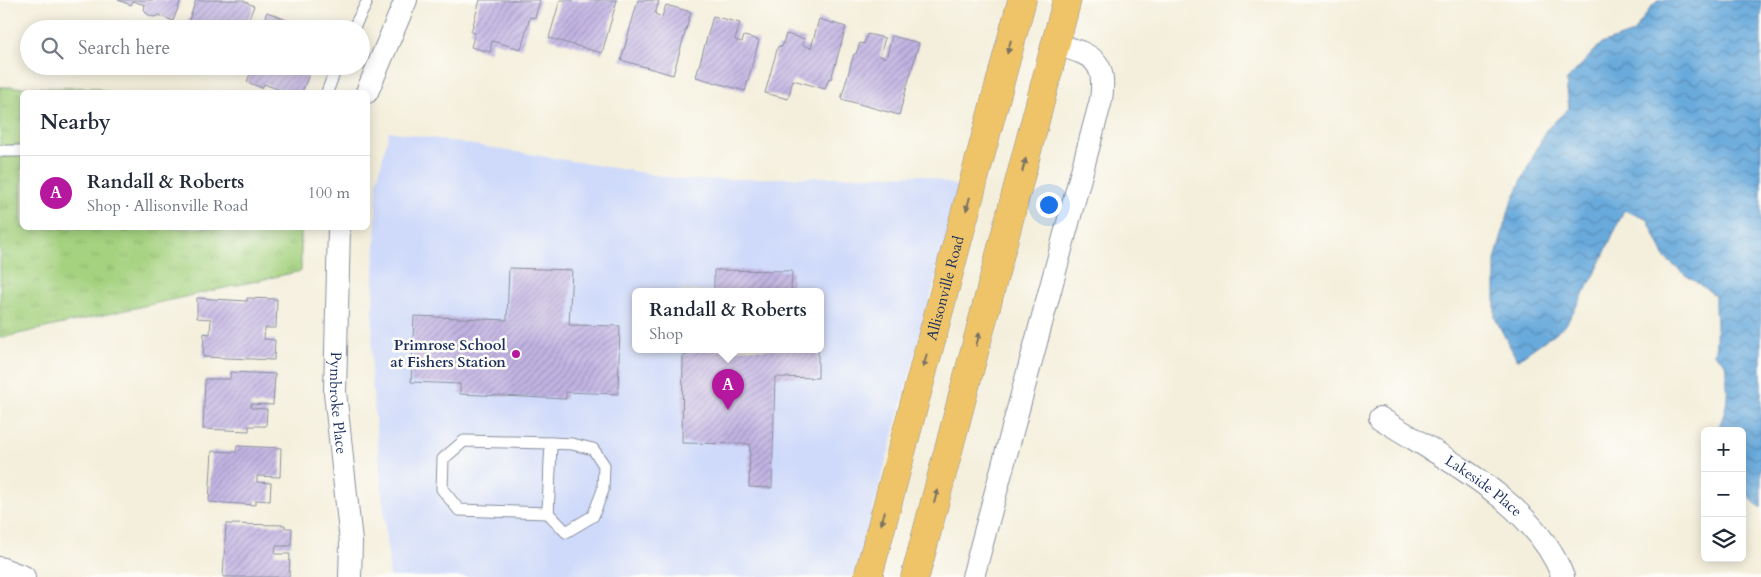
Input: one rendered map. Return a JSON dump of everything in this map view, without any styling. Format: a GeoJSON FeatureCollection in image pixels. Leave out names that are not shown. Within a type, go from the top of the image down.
{"type":"FeatureCollection","features":[{"type":"Feature","properties":{"kind":"main road","name":"Allisonville Road"},"geometry":{"type":"LineString","coordinates":[[868,577],[1022,0]]}},
{"type":"Feature","properties":{"kind":"main road"},"geometry":{"type":"LineString","coordinates":[[915,577],[1067,0]]}},
{"type":"Feature","properties":{"kind":"street"},"geometry":{"type":"LineString","coordinates":[[368,90],[406,0]]}},
{"type":"Feature","properties":{"kind":"street"},"geometry":{"type":"LineString","coordinates":[[974,577],[1101,100],[1102,76],[1099,65],[1092,57],[1056,44]]}},
{"type":"Feature","properties":{"kind":"street","name":"Pymbroke Place"},"geometry":{"type":"LineString","coordinates":[[339,230],[336,392],[339,439],[351,542],[350,577]]}},
{"type":"Feature","properties":{"kind":"street","name":"Lakeside Place"},"geometry":{"type":"LineString","coordinates":[[1380,418],[1496,492],[1521,514],[1548,546],[1563,577]]}},
{"type":"Feature","properties":{"kind":"street"},"geometry":{"type":"LineString","coordinates":[[0,568],[24,577]]}},
{"type":"Feature","properties":{"kind":"lane"},"geometry":{"type":"LineString","coordinates":[[357,20],[366,4]]}},
{"type":"Feature","properties":{"kind":"lane"},"geometry":{"type":"LineString","coordinates":[[328,90],[334,75]]}},
{"type":"Feature","properties":{"kind":"lane"},"geometry":{"type":"LineString","coordinates":[[0,151],[20,151]]}},
{"type":"Feature","properties":{"kind":"lane"},"geometry":{"type":"LineString","coordinates":[[464,441],[551,443],[572,444],[593,449],[604,465],[603,490],[593,516],[566,532],[548,513],[459,510],[442,489],[443,459],[464,441]]}},
{"type":"Feature","properties":{"kind":"lane"},"geometry":{"type":"LineString","coordinates":[[548,513],[551,443]]}},
{"type":"Feature","properties":{"kind":"shaded area"},"geometry":{"type":"Polygon","coordinates":[[[389,131],[687,180],[923,175],[960,187],[855,577],[390,577],[371,374],[377,182],[389,131]]]}},
{"type":"Feature","properties":{"kind":"green space"},"geometry":{"type":"Polygon","coordinates":[[[0,87],[94,88],[102,90],[20,90],[20,230],[301,230],[301,271],[0,338],[0,87]]]}},
{"type":"Feature","properties":{"kind":"water"},"geometry":{"type":"Polygon","coordinates":[[[1659,0],[1761,0],[1761,508],[1746,495],[1746,427],[1719,427],[1726,405],[1727,390],[1725,363],[1714,354],[1716,332],[1715,295],[1684,274],[1665,258],[1648,220],[1624,210],[1595,274],[1565,326],[1517,360],[1495,318],[1495,260],[1511,203],[1546,130],[1569,108],[1566,81],[1601,44],[1633,33],[1652,6],[1659,0]]]}},
{"type":"Feature","properties":{"kind":"building"},"geometry":{"type":"Polygon","coordinates":[[[118,0],[181,0],[173,20],[159,15],[154,17],[147,14],[144,9],[145,5],[133,1],[131,5],[118,0]]]}},
{"type":"Feature","properties":{"kind":"building"},"geometry":{"type":"Polygon","coordinates":[[[196,0],[242,0],[254,6],[249,20],[189,20],[196,0]]]}},
{"type":"Feature","properties":{"kind":"building"},"geometry":{"type":"Polygon","coordinates":[[[480,0],[540,0],[535,18],[530,17],[521,49],[492,41],[490,52],[471,47],[475,33],[471,32],[480,0]]]}},
{"type":"Feature","properties":{"kind":"building"},"geometry":{"type":"Polygon","coordinates":[[[560,0],[617,0],[602,53],[549,38],[560,0]]]}},
{"type":"Feature","properties":{"kind":"building"},"geometry":{"type":"Polygon","coordinates":[[[638,0],[659,1],[655,14],[662,17],[666,5],[691,12],[673,75],[621,60],[638,0]]]}},
{"type":"Feature","properties":{"kind":"building"},"geometry":{"type":"Polygon","coordinates":[[[267,12],[287,20],[264,20],[267,12]]]}},
{"type":"Feature","properties":{"kind":"building"},"geometry":{"type":"Polygon","coordinates":[[[713,16],[740,23],[735,40],[742,42],[744,36],[759,40],[745,91],[696,77],[713,16]]]}},
{"type":"Feature","properties":{"kind":"building"},"geometry":{"type":"Polygon","coordinates":[[[819,19],[846,27],[831,79],[829,78],[825,89],[793,80],[788,99],[765,93],[778,46],[782,47],[786,34],[805,39],[803,45],[811,48],[819,19]]]}},
{"type":"Feature","properties":{"kind":"building"},"geometry":{"type":"Polygon","coordinates":[[[867,34],[885,38],[880,56],[886,58],[892,36],[919,43],[899,115],[841,99],[854,54],[856,54],[860,43],[864,44],[867,34]]]}},
{"type":"Feature","properties":{"kind":"building"},"geometry":{"type":"Polygon","coordinates":[[[250,75],[309,75],[303,90],[280,90],[264,84],[262,88],[247,82],[250,75]]]}},
{"type":"Feature","properties":{"kind":"building","name":"Primrose School at Fishers Station"},"geometry":{"type":"Polygon","coordinates":[[[509,268],[572,270],[569,325],[620,326],[618,394],[566,392],[566,399],[460,394],[460,384],[411,382],[414,316],[507,320],[509,268]]]}},
{"type":"Feature","properties":{"kind":"building"},"geometry":{"type":"Polygon","coordinates":[[[714,270],[792,271],[791,288],[714,288],[714,270]]]}},
{"type":"Feature","properties":{"kind":"building"},"geometry":{"type":"Polygon","coordinates":[[[197,298],[247,301],[247,298],[277,299],[276,328],[265,328],[264,339],[275,340],[274,360],[203,357],[204,333],[210,334],[211,319],[197,318],[197,298]]]}},
{"type":"Feature","properties":{"kind":"building"},"geometry":{"type":"Polygon","coordinates":[[[693,353],[818,353],[818,378],[775,377],[772,488],[749,487],[750,444],[682,443],[683,356],[693,353]]]}},
{"type":"Feature","properties":{"kind":"building"},"geometry":{"type":"Polygon","coordinates":[[[230,372],[275,374],[273,405],[251,404],[251,408],[267,409],[266,426],[249,426],[249,431],[203,429],[205,379],[230,379],[230,372]]]}},
{"type":"Feature","properties":{"kind":"building"},"geometry":{"type":"Polygon","coordinates":[[[237,446],[281,448],[280,477],[257,476],[257,482],[271,483],[270,501],[256,500],[256,505],[209,502],[212,451],[236,452],[237,446]]]}},
{"type":"Feature","properties":{"kind":"building"},"geometry":{"type":"Polygon","coordinates":[[[226,524],[285,525],[285,528],[292,528],[291,546],[276,546],[275,554],[290,554],[289,577],[223,577],[226,524]]]}},
{"type":"Feature","properties":{"kind":"place","name":"Primrose School at Fishers Station"},"geometry":{"type":"Point","coordinates":[516,354]}},
{"type":"Feature","properties":{"kind":"place","name":"Randall & Roberts"},"geometry":{"type":"Point","coordinates":[728,410]}}]}
